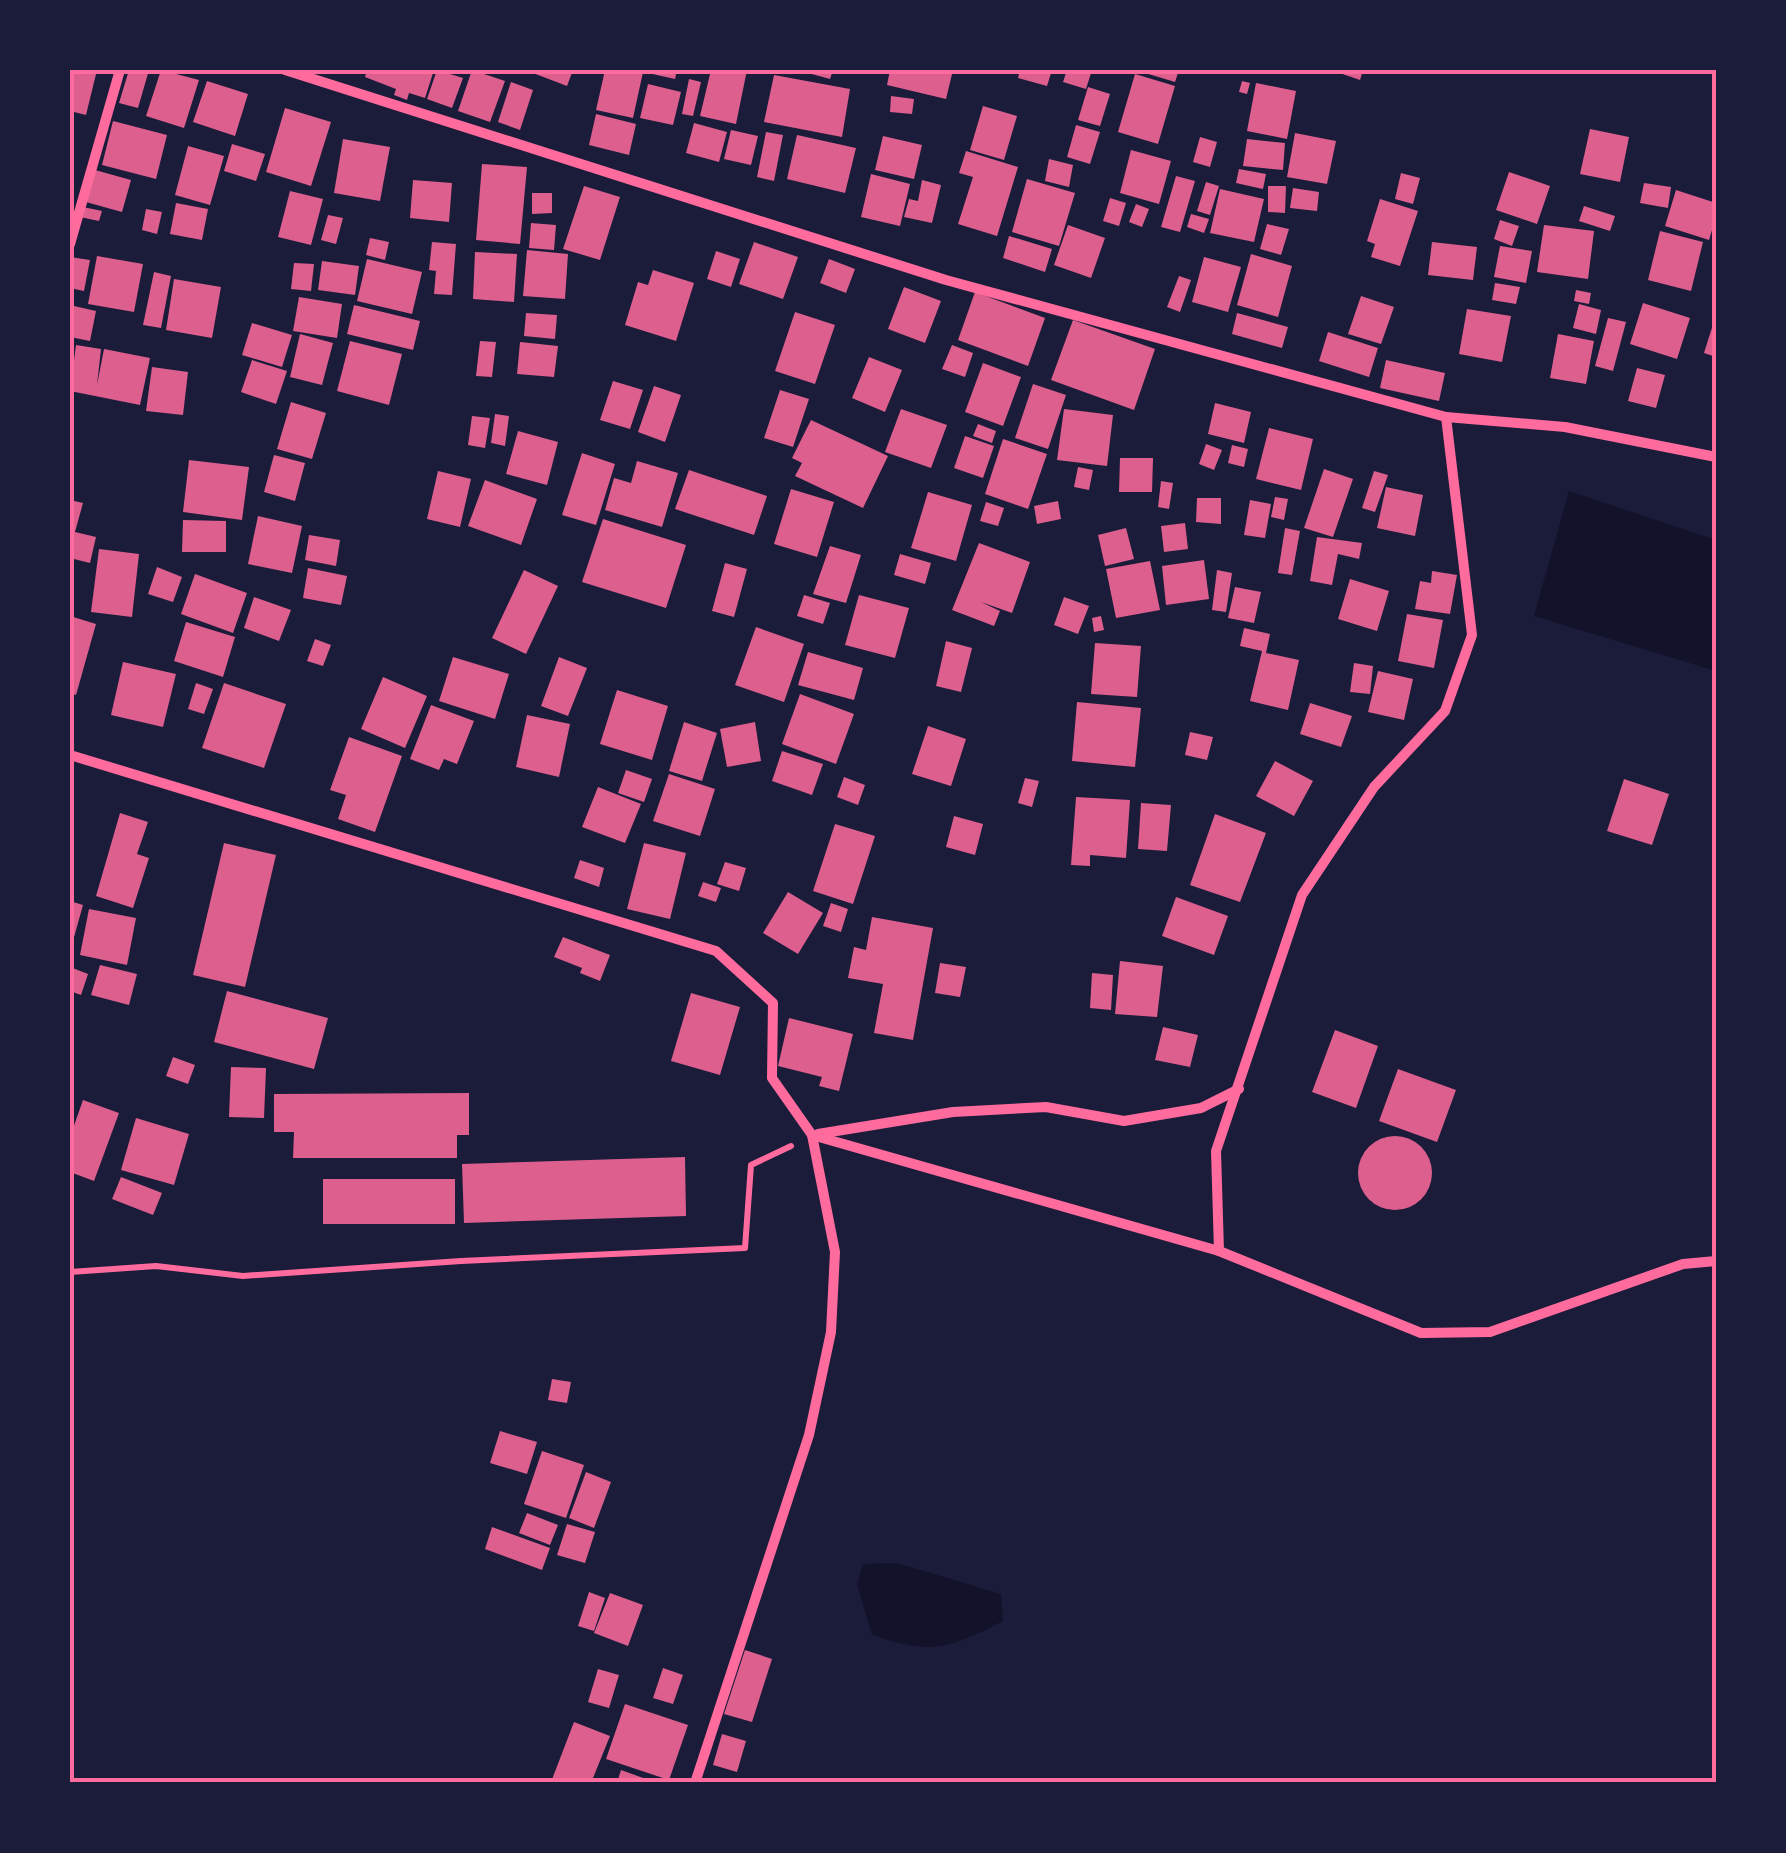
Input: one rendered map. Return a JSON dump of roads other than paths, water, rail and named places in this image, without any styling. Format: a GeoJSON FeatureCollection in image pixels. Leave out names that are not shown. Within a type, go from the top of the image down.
{"type":"FeatureCollection","features":[{"type":"Feature","properties":{"kind":"street"},"geometry":{"type":"LineString","coordinates":[[70,244],[120,70]]}},
{"type":"Feature","properties":{"kind":"street"},"geometry":{"type":"LineString","coordinates":[[285,70],[946,280],[1446,418],[1566,427],[1716,456]]}},
{"type":"Feature","properties":{"kind":"street"},"geometry":{"type":"LineString","coordinates":[[1218,1251],[1216,1151],[1302,895],[1374,787],[1445,711],[1472,635],[1446,418]]}},
{"type":"Feature","properties":{"kind":"street"},"geometry":{"type":"LineString","coordinates":[[70,755],[716,951],[773,1002],[772,1078],[812,1135],[836,1252],[831,1332],[809,1435],[695,1783]]}},
{"type":"Feature","properties":{"kind":"street"},"geometry":{"type":"LineString","coordinates":[[812,1135],[953,1112],[1046,1107],[1124,1121],[1202,1108],[1239,1089]]}},
{"type":"Feature","properties":{"kind":"street"},"geometry":{"type":"LineString","coordinates":[[812,1135],[1218,1251],[1421,1333],[1490,1332],[1683,1264],[1716,1261]]}}]}
